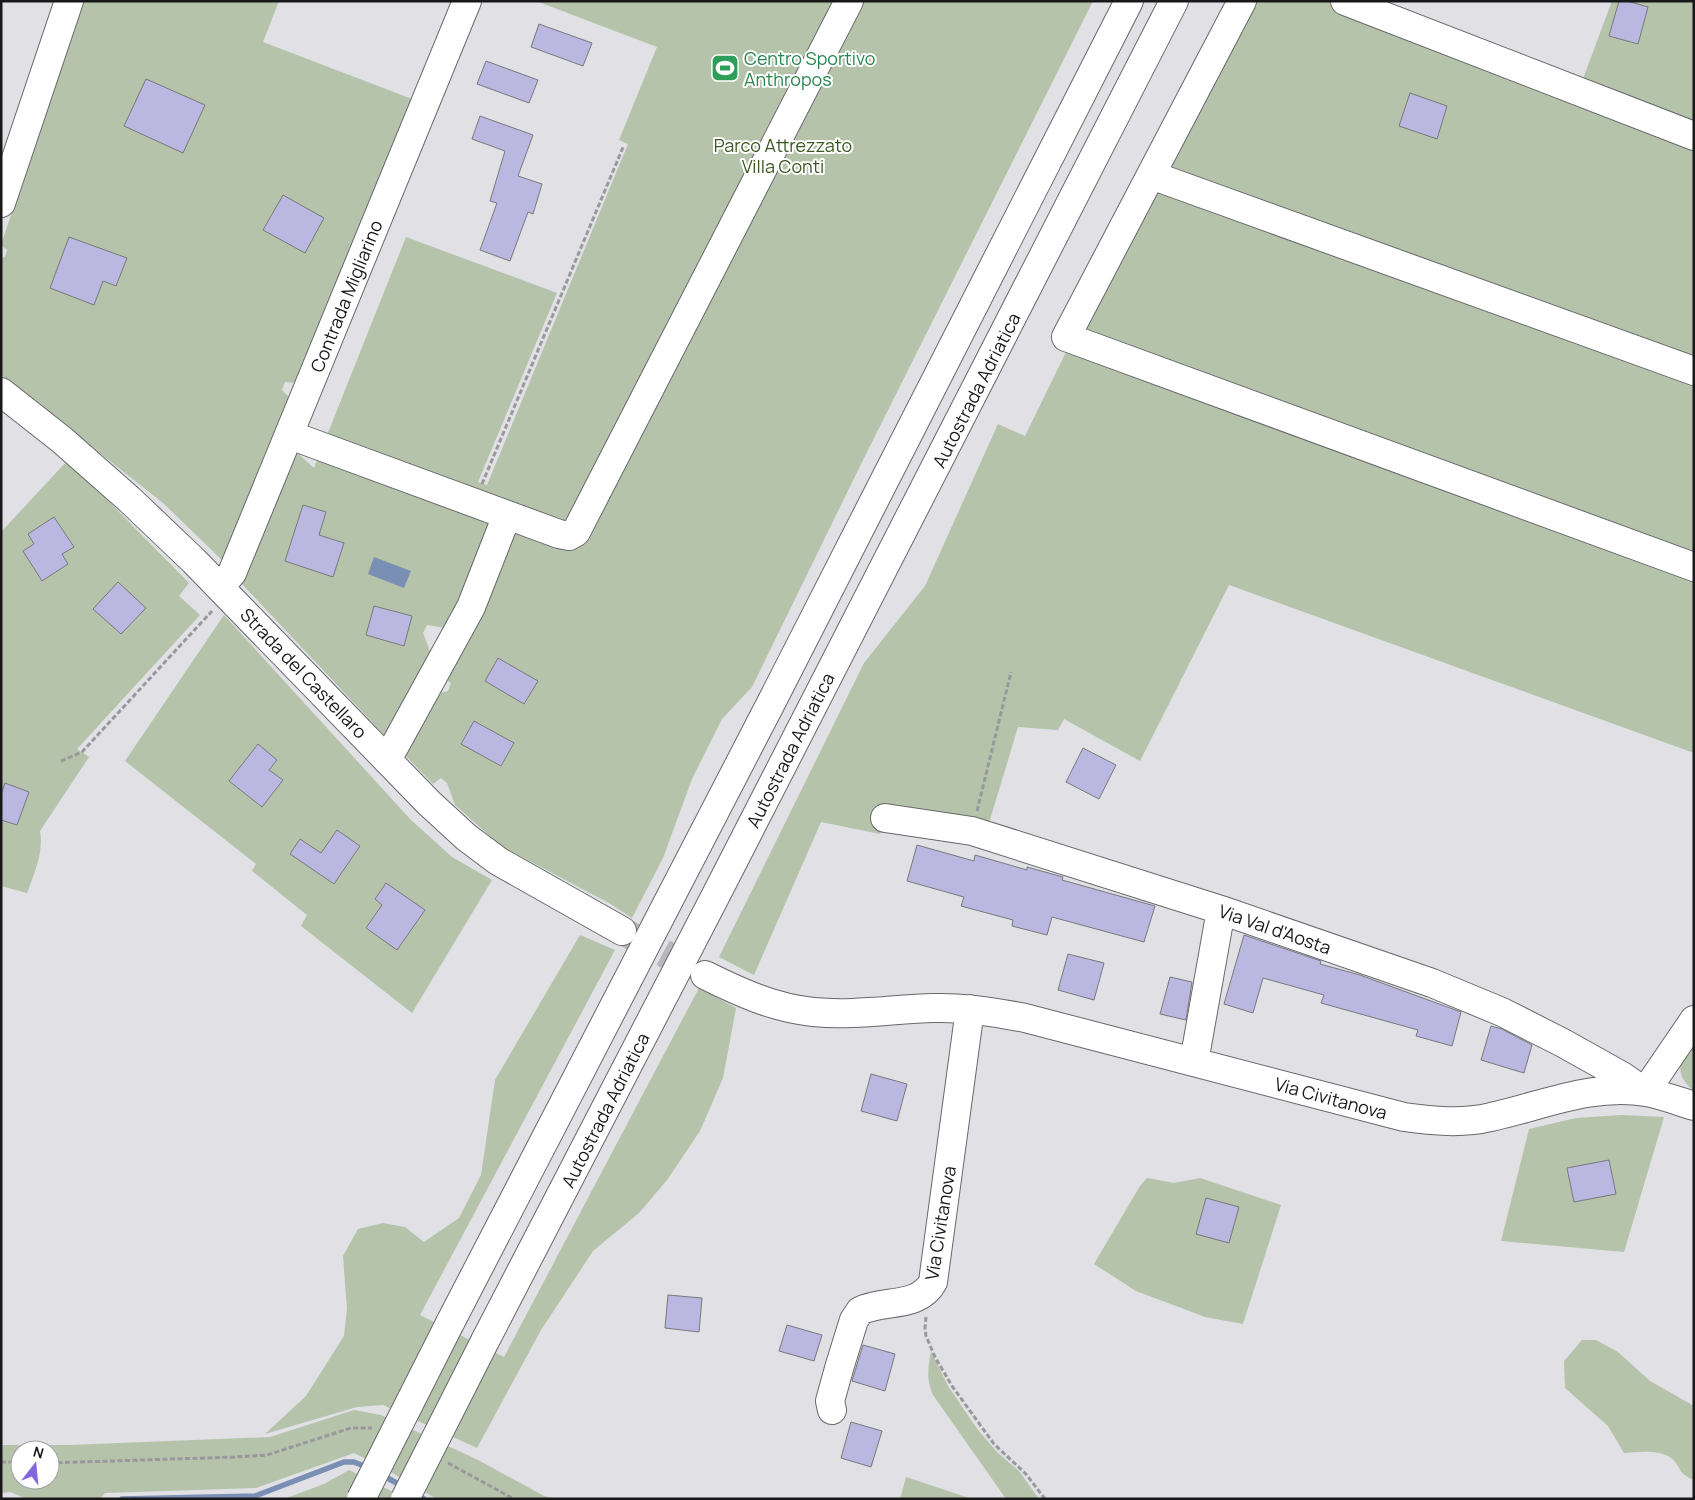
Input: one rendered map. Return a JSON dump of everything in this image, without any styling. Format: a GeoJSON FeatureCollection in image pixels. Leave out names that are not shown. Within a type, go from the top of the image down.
{"type":"FeatureCollection","features":[{"type":"Feature","properties":{"kind":"main road"},"geometry":{"type":"LineString","coordinates":[[1,203],[69,1]]}},
{"type":"Feature","properties":{"kind":"main road","name":"Contrada Migliarino"},"geometry":{"type":"LineString","coordinates":[[224,590],[290,435],[467,1]]}},
{"type":"Feature","properties":{"kind":"main road"},"geometry":{"type":"LineString","coordinates":[[290,435],[559,534],[569,536],[576,532],[849,1]]}},
{"type":"Feature","properties":{"kind":"main road"},"geometry":{"type":"LineString","coordinates":[[361,1499],[1129,1]]}},
{"type":"Feature","properties":{"kind":"main road","name":"Autostrada Adriatica"},"geometry":{"type":"LineString","coordinates":[[405,1499],[1174,1]]}},
{"type":"Feature","properties":{"kind":"main road"},"geometry":{"type":"LineString","coordinates":[[1242,1],[1066,337],[1694,567]]}},
{"type":"Feature","properties":{"kind":"main road"},"geometry":{"type":"LineString","coordinates":[[1345,1],[1694,136]]}},
{"type":"Feature","properties":{"kind":"main road"},"geometry":{"type":"LineString","coordinates":[[1151,175],[1694,371]]}},
{"type":"Feature","properties":{"kind":"main road","name":"Strada del Castellaro"},"geometry":{"type":"LineString","coordinates":[[1,392],[62,440],[130,500],[224,590],[429,803],[466,837],[498,861],[622,932]]}},
{"type":"Feature","properties":{"kind":"main road"},"geometry":{"type":"LineString","coordinates":[[388,760],[471,607],[507,515]]}},
{"type":"Feature","properties":{"kind":"main road","name":"Via Val d'Aosta"},"geometry":{"type":"LineString","coordinates":[[885,818],[972,831],[1221,910],[1432,983],[1502,1012],[1622,1076],[1645,1092]]}},
{"type":"Feature","properties":{"kind":"main road"},"geometry":{"type":"LineString","coordinates":[[1194,1062],[1221,910]]}},
{"type":"Feature","properties":{"kind":"main road","name":"Via Civitanova"},"geometry":{"type":"LineString","coordinates":[[705,975],[734,990],[758,999],[811,1012],[843,1014],[936,1008],[970,1009],[1025,1018],[1404,1117],[1433,1121],[1489,1118],[1573,1095],[1618,1091],[1645,1092],[1694,1106]]}},
{"type":"Feature","properties":{"kind":"main road","name":"Via Civitanova"},"geometry":{"type":"LineString","coordinates":[[832,1410],[830,1401],[840,1365],[854,1320],[860,1311],[880,1304],[915,1299],[928,1290],[934,1276],[970,1009]]}},
{"type":"Feature","properties":{"kind":"main road"},"geometry":{"type":"LineString","coordinates":[[1645,1092],[1694,1020]]}},
{"type":"Feature","properties":{"kind":"path"},"geometry":{"type":"LineString","coordinates":[[474,503],[624,146]]}},
{"type":"Feature","properties":{"kind":"path"},"geometry":{"type":"LineString","coordinates":[[61,761],[82,752],[224,590]]}},
{"type":"Feature","properties":{"kind":"path"},"geometry":{"type":"LineString","coordinates":[[972,831],[1011,672]]}},
{"type":"Feature","properties":{"kind":"path"},"geometry":{"type":"LineString","coordinates":[[922,1295],[927,1302],[926,1336],[935,1357],[952,1386],[994,1444],[1026,1474],[1045,1499]]}},
{"type":"Feature","properties":{"kind":"path"},"geometry":{"type":"LineString","coordinates":[[60,1463],[235,1457],[267,1454],[351,1428],[375,1428]]}},
{"type":"Feature","properties":{"kind":"path"},"geometry":{"type":"LineString","coordinates":[[447,1463],[514,1499]]}},
{"type":"Feature","properties":{"kind":"green space"},"geometry":{"type":"Polygon","coordinates":[[[82,1],[279,1],[263,42],[412,99],[296,383],[285,382],[282,390],[290,398],[224,562],[163,503],[1,375],[1,258],[5,257],[7,250],[1,245],[82,1]]]}},
{"type":"Feature","properties":{"kind":"green space","name":"Parco Attrezzato Villa Conti"},"geometry":{"type":"Polygon","coordinates":[[[536,1],[1093,1],[864,458],[752,687],[722,719],[692,779],[663,858],[632,918],[609,903],[501,846],[455,805],[447,783],[441,778],[433,784],[404,754],[437,694],[448,691],[451,683],[445,679],[445,628],[427,625],[423,633],[433,659],[388,739],[241,583],[297,453],[314,468],[406,237],[557,293],[478,482],[487,485],[628,144],[619,140],[657,47],[536,1]],[[303,505],[285,561],[333,576],[319,535],[326,512],[303,505]],[[374,606],[366,635],[403,646],[412,616],[374,606]],[[498,658],[485,681],[525,704],[537,681],[498,658]],[[474,721],[461,743],[501,766],[514,743],[474,721]]]}},
{"type":"Feature","properties":{"kind":"green space"},"geometry":{"type":"Polygon","coordinates":[[[1251,1],[1327,1],[1694,143],[1694,361],[1163,172],[1251,1]],[[1410,94],[1399,126],[1437,138],[1447,106],[1410,94]]]}},
{"type":"Feature","properties":{"kind":"green space"},"geometry":{"type":"Polygon","coordinates":[[[1612,1],[1619,1],[1609,36],[1638,44],[1648,8],[1627,1],[1694,1],[1694,127],[1581,84],[1612,1]]]}},
{"type":"Feature","properties":{"kind":"green space"},"geometry":{"type":"Polygon","coordinates":[[[1155,186],[1694,381],[1694,556],[1080,332],[1155,186]]]}},
{"type":"Feature","properties":{"kind":"green space"},"geometry":{"type":"Polygon","coordinates":[[[1068,348],[1694,576],[1694,753],[1229,585],[1140,761],[1064,719],[1058,730],[1018,727],[989,823],[888,807],[880,834],[821,822],[754,975],[719,957],[864,663],[925,586],[998,424],[1025,436],[1068,348]]]}},
{"type":"Feature","properties":{"kind":"green space"},"geometry":{"type":"Polygon","coordinates":[[[68,460],[189,583],[179,596],[200,615],[77,749],[89,757],[40,831],[41,846],[27,893],[1,886],[1,820],[17,825],[29,792],[6,783],[3,791],[1,790],[1,532],[68,460]],[[54,517],[28,534],[34,544],[23,551],[42,581],[68,564],[62,554],[73,547],[54,517]],[[145,608],[94,609],[121,634],[145,608]]]}},
{"type":"Feature","properties":{"kind":"green space"},"geometry":{"type":"Polygon","coordinates":[[[224,615],[410,819],[452,857],[492,880],[412,1013],[301,926],[307,915],[252,871],[256,864],[125,761],[224,615]],[[257,745],[229,781],[262,807],[283,780],[269,770],[277,760],[257,745]],[[300,839],[290,854],[334,884],[360,846],[321,853],[300,839]],[[386,883],[375,899],[382,905],[366,928],[397,950],[425,910],[386,883]]]}},
{"type":"Feature","properties":{"kind":"green space"},"geometry":{"type":"Polygon","coordinates":[[[580,935],[615,950],[420,1315],[504,1357],[699,988],[736,1008],[723,1078],[700,1131],[667,1180],[639,1213],[593,1251],[541,1330],[477,1448],[383,1405],[357,1407],[265,1434],[306,1396],[344,1336],[347,1309],[343,1256],[358,1229],[383,1223],[405,1227],[424,1242],[459,1218],[481,1175],[495,1080],[580,935]]]}},
{"type":"Feature","properties":{"kind":"green space"},"geometry":{"type":"Polygon","coordinates":[[[1694,1039],[1694,1091],[1683,1078],[1680,1066],[1685,1053],[1694,1039]]]}},
{"type":"Feature","properties":{"kind":"green space"},"geometry":{"type":"Polygon","coordinates":[[[1621,1115],[1664,1117],[1624,1252],[1501,1241],[1529,1129],[1576,1118],[1621,1115]],[[1609,1160],[1567,1169],[1574,1202],[1616,1194],[1609,1160]]]}},
{"type":"Feature","properties":{"kind":"green space"},"geometry":{"type":"Polygon","coordinates":[[[1147,1178],[1174,1183],[1200,1178],[1281,1205],[1243,1324],[1205,1317],[1136,1291],[1094,1264],[1140,1186],[1147,1178]]]}},
{"type":"Feature","properties":{"kind":"green space"},"geometry":{"type":"Polygon","coordinates":[[[1582,1340],[1596,1340],[1618,1352],[1650,1381],[1694,1406],[1694,1480],[1684,1475],[1671,1458],[1661,1453],[1624,1453],[1608,1426],[1565,1388],[1564,1361],[1582,1340]]]}},
{"type":"Feature","properties":{"kind":"green space"},"geometry":{"type":"Polygon","coordinates":[[[931,1351],[948,1386],[978,1430],[997,1452],[1019,1471],[1039,1499],[1006,1499],[933,1395],[928,1373],[931,1351]]]}},
{"type":"Feature","properties":{"kind":"green space"},"geometry":{"type":"Polygon","coordinates":[[[354,1410],[381,1415],[478,1460],[544,1496],[555,1499],[437,1499],[354,1453],[256,1488],[105,1493],[100,1499],[27,1499],[10,1492],[1,1493],[1,1445],[10,1445],[10,1490],[60,1490],[60,1445],[270,1437],[354,1410]]]}},
{"type":"Feature","properties":{"kind":"green space"},"geometry":{"type":"Polygon","coordinates":[[[349,1470],[407,1499],[284,1499],[324,1484],[349,1470]]]}},
{"type":"Feature","properties":{"kind":"green space"},"geometry":{"type":"Polygon","coordinates":[[[906,1477],[972,1499],[900,1499],[906,1477]]]}},
{"type":"Feature","properties":{"kind":"water"},"geometry":{"type":"Polygon","coordinates":[[[374,557],[411,571],[404,588],[368,574],[374,557]]]}},
{"type":"Feature","properties":{"kind":"building"},"geometry":{"type":"Polygon","coordinates":[[[1619,1],[1627,1],[1648,7],[1638,44],[1609,36],[1619,1]]]}},
{"type":"Feature","properties":{"kind":"building"},"geometry":{"type":"Polygon","coordinates":[[[539,24],[592,43],[583,66],[531,47],[539,24]]]}},
{"type":"Feature","properties":{"kind":"building"},"geometry":{"type":"Polygon","coordinates":[[[486,61],[538,80],[529,103],[477,84],[486,61]]]}},
{"type":"Feature","properties":{"kind":"building"},"geometry":{"type":"Polygon","coordinates":[[[146,79],[205,105],[183,153],[124,126],[146,79]]]}},
{"type":"Feature","properties":{"kind":"building"},"geometry":{"type":"Polygon","coordinates":[[[1410,93],[1447,106],[1437,139],[1399,126],[1410,93]]]}},
{"type":"Feature","properties":{"kind":"building"},"geometry":{"type":"Polygon","coordinates":[[[480,116],[533,135],[518,176],[542,184],[533,214],[528,212],[510,261],[480,250],[497,203],[490,201],[505,151],[472,139],[480,116]]]}},
{"type":"Feature","properties":{"kind":"building"},"geometry":{"type":"Polygon","coordinates":[[[283,195],[324,218],[305,253],[263,230],[283,195]]]}},
{"type":"Feature","properties":{"kind":"building"},"geometry":{"type":"Polygon","coordinates":[[[69,237],[127,258],[116,286],[103,281],[94,305],[50,288],[69,237]]]}},
{"type":"Feature","properties":{"kind":"building"},"geometry":{"type":"Polygon","coordinates":[[[303,505],[326,512],[319,535],[344,543],[333,577],[285,561],[303,505]]]}},
{"type":"Feature","properties":{"kind":"building"},"geometry":{"type":"Polygon","coordinates":[[[54,517],[74,547],[62,554],[68,564],[42,581],[23,551],[34,544],[28,534],[54,517]]]}},
{"type":"Feature","properties":{"kind":"building"},"geometry":{"type":"Polygon","coordinates":[[[118,582],[146,608],[121,634],[93,609],[118,582]]]}},
{"type":"Feature","properties":{"kind":"building"},"geometry":{"type":"Polygon","coordinates":[[[374,606],[412,616],[404,646],[366,635],[374,606]]]}},
{"type":"Feature","properties":{"kind":"building"},"geometry":{"type":"Polygon","coordinates":[[[498,658],[538,681],[524,704],[485,681],[498,658]]]}},
{"type":"Feature","properties":{"kind":"building"},"geometry":{"type":"Polygon","coordinates":[[[474,721],[514,743],[501,766],[461,744],[474,721]]]}},
{"type":"Feature","properties":{"kind":"building"},"geometry":{"type":"Polygon","coordinates":[[[258,744],[277,760],[269,770],[283,780],[262,807],[229,781],[258,744]]]}},
{"type":"Feature","properties":{"kind":"building"},"geometry":{"type":"Polygon","coordinates":[[[1083,748],[1116,765],[1099,799],[1066,782],[1083,748]]]}},
{"type":"Feature","properties":{"kind":"building"},"geometry":{"type":"Polygon","coordinates":[[[5,783],[29,792],[17,825],[1,820],[1,795],[5,783]]]}},
{"type":"Feature","properties":{"kind":"building"},"geometry":{"type":"Polygon","coordinates":[[[337,830],[360,846],[334,884],[290,854],[300,839],[321,853],[337,830]]]}},
{"type":"Feature","properties":{"kind":"building"},"geometry":{"type":"Polygon","coordinates":[[[917,845],[974,861],[975,855],[1027,870],[1027,867],[1063,877],[1062,880],[1155,906],[1144,942],[1052,917],[1047,935],[1012,926],[1013,920],[961,906],[964,897],[907,881],[917,845]]]}},
{"type":"Feature","properties":{"kind":"building"},"geometry":{"type":"Polygon","coordinates":[[[386,883],[425,910],[397,950],[366,928],[382,905],[375,899],[386,883]]]}},
{"type":"Feature","properties":{"kind":"building"},"geometry":{"type":"Polygon","coordinates":[[[1244,935],[1321,961],[1320,964],[1360,975],[1461,1012],[1452,1046],[1416,1036],[1418,1030],[1321,1003],[1324,995],[1263,978],[1253,1013],[1224,1004],[1244,935]]]}},
{"type":"Feature","properties":{"kind":"building"},"geometry":{"type":"Polygon","coordinates":[[[1068,954],[1104,963],[1094,1000],[1058,990],[1068,954]]]}},
{"type":"Feature","properties":{"kind":"building"},"geometry":{"type":"Polygon","coordinates":[[[1170,977],[1192,982],[1186,1020],[1160,1014],[1170,977]]]}},
{"type":"Feature","properties":{"kind":"building"},"geometry":{"type":"Polygon","coordinates":[[[1491,1026],[1502,1029],[1532,1045],[1524,1073],[1481,1060],[1491,1026]]]}},
{"type":"Feature","properties":{"kind":"building"},"geometry":{"type":"Polygon","coordinates":[[[871,1074],[907,1084],[897,1121],[861,1111],[871,1074]]]}},
{"type":"Feature","properties":{"kind":"building"},"geometry":{"type":"Polygon","coordinates":[[[1609,1160],[1616,1194],[1574,1202],[1567,1168],[1609,1160]]]}},
{"type":"Feature","properties":{"kind":"building"},"geometry":{"type":"Polygon","coordinates":[[[1206,1198],[1239,1207],[1229,1243],[1196,1234],[1206,1198]]]}},
{"type":"Feature","properties":{"kind":"building"},"geometry":{"type":"Polygon","coordinates":[[[668,1295],[702,1298],[699,1332],[665,1328],[668,1295]]]}},
{"type":"Feature","properties":{"kind":"building"},"geometry":{"type":"Polygon","coordinates":[[[787,1325],[822,1335],[814,1361],[779,1351],[787,1325]]]}},
{"type":"Feature","properties":{"kind":"building"},"geometry":{"type":"Polygon","coordinates":[[[863,1345],[895,1354],[885,1391],[852,1381],[863,1345]]]}},
{"type":"Feature","properties":{"kind":"building"},"geometry":{"type":"Polygon","coordinates":[[[851,1422],[882,1431],[871,1467],[841,1458],[851,1422]]]}},
{"type":"Feature","properties":{"kind":"waterway"},"geometry":{"type":"LineString","coordinates":[[122,1499],[255,1496],[344,1462],[354,1462],[369,1468]]}},
{"type":"Feature","properties":{"kind":"waterway"},"geometry":{"type":"LineString","coordinates":[[382,1475],[402,1486]]}},
{"type":"Feature","properties":{"kind":"waterway"},"geometry":{"type":"LineString","coordinates":[[415,1493],[424,1499]]}},
{"type":"Feature","properties":{"kind":"tunnel"},"geometry":{"type":"LineString","coordinates":[[626,933],[703,974]]}},
{"type":"Feature","properties":{"kind":"place","name":"Centro Sportivo Anthropos"},"geometry":{"type":"Point","coordinates":[725,68]}}]}
